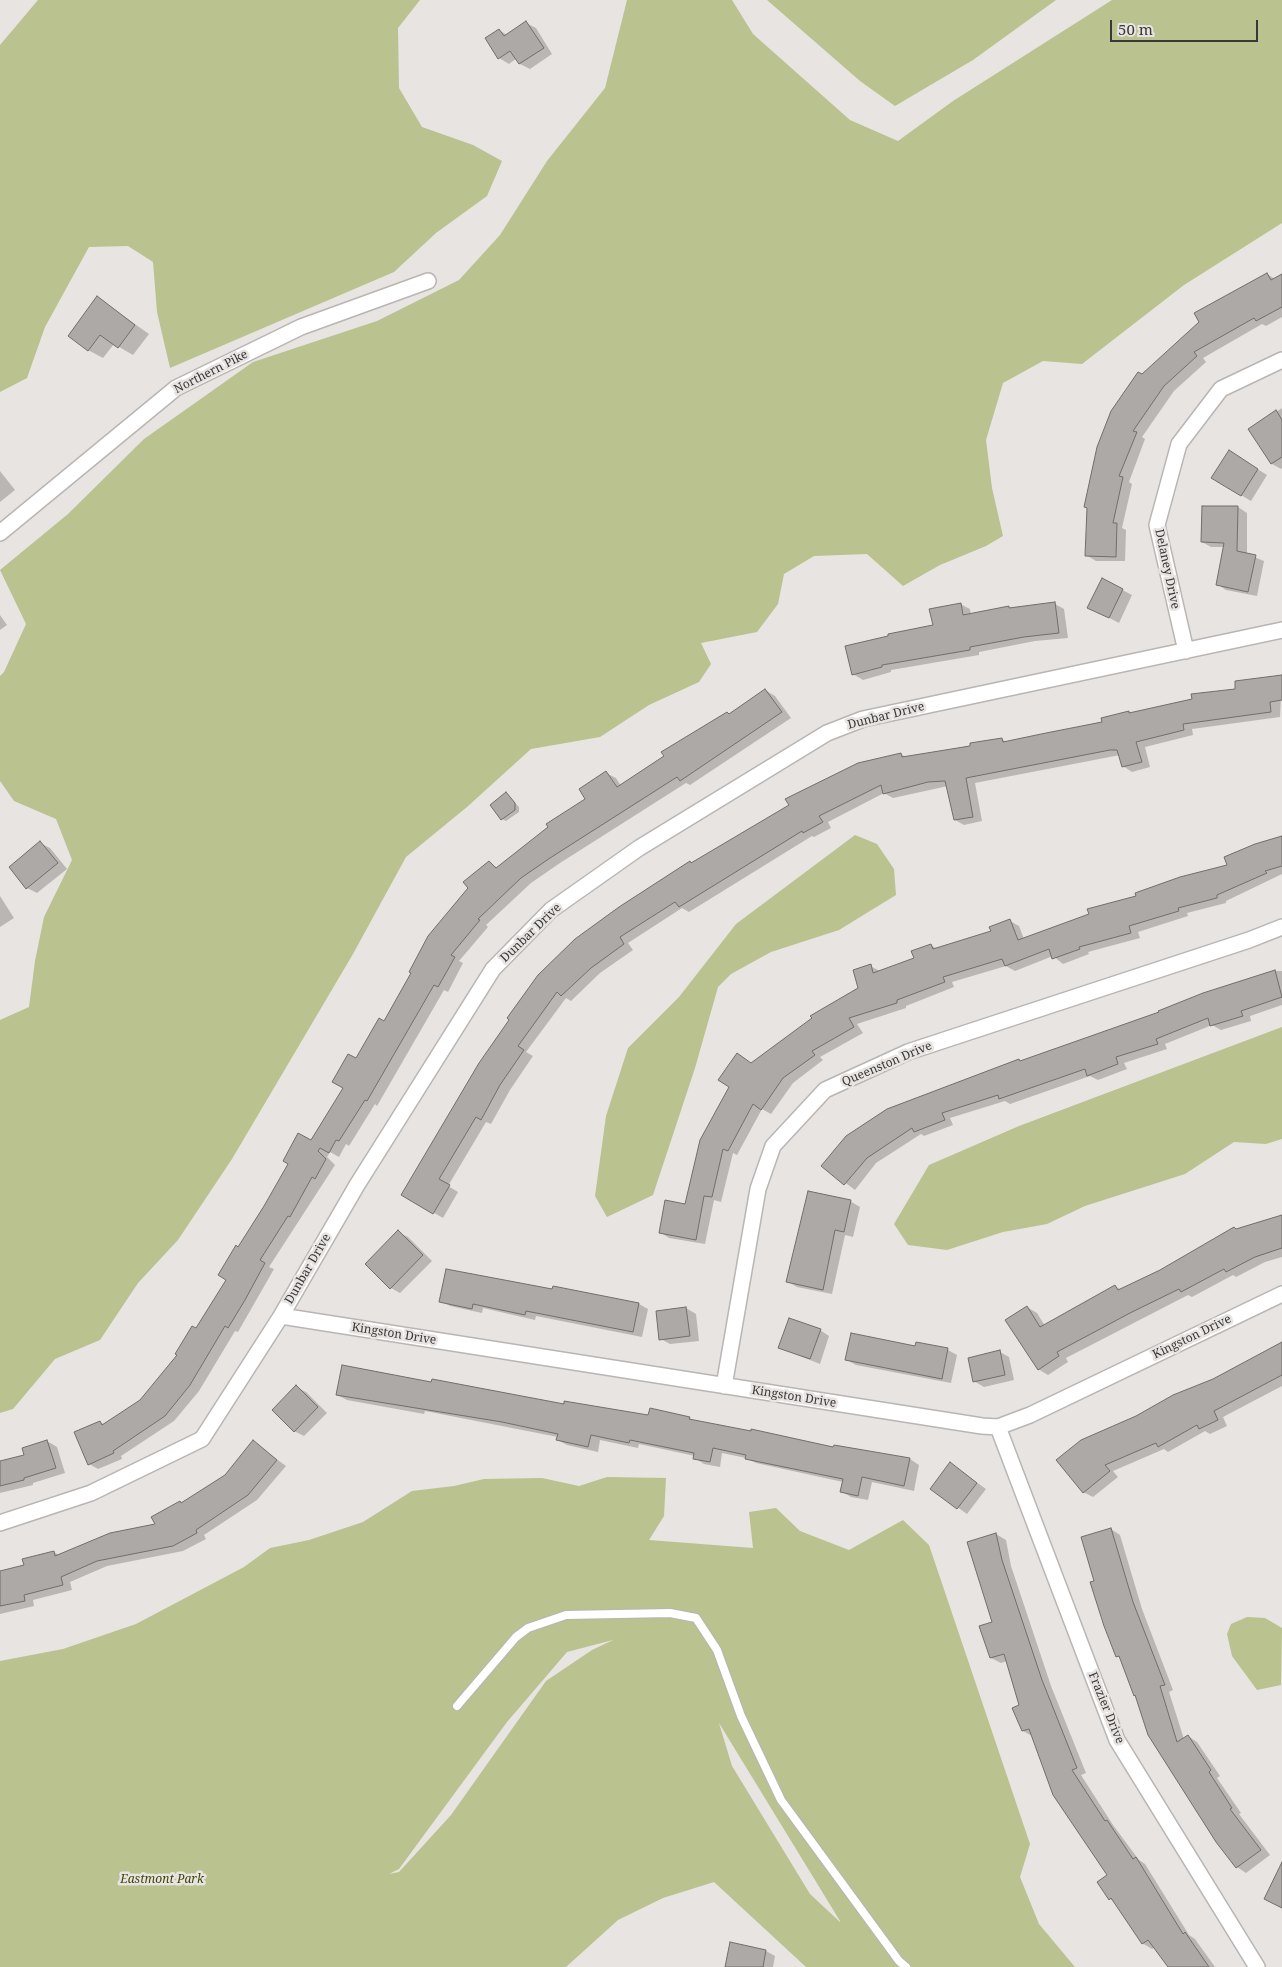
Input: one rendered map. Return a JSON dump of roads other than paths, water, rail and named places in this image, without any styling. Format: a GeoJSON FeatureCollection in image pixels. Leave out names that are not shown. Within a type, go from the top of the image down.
{"type":"FeatureCollection","features":[{"type":"Feature","properties":{"kind":"street","name":"Northern Pike"},"geometry":{"type":"LineString","coordinates":[[0,533],[176,388],[301,327],[428,281]]}},
{"type":"Feature","properties":{"kind":"street","name":"Delaney Drive"},"geometry":{"type":"LineString","coordinates":[[1186,652],[1157,525],[1179,444],[1221,389],[1282,360]]}},
{"type":"Feature","properties":{"kind":"street","name":"Dunbar Drive"},"geometry":{"type":"LineString","coordinates":[[0,1523],[91,1493],[202,1439],[281,1316],[357,1185],[493,969],[551,910],[639,848],[827,733],[863,719],[1186,652],[1282,630]]}},
{"type":"Feature","properties":{"kind":"street","name":"Queenston Drive"},"geometry":{"type":"LineString","coordinates":[[724,1386],[761,1180],[773,1146],[825,1090],[908,1052],[1249,940],[1282,927]]}},
{"type":"Feature","properties":{"kind":"street","name":"Kingston Drive"},"geometry":{"type":"LineString","coordinates":[[281,1316],[998,1427],[1030,1415],[1282,1294]]}},
{"type":"Feature","properties":{"kind":"street","name":"Frazier Drive"},"geometry":{"type":"LineString","coordinates":[[998,1427],[1117,1740],[1257,1967]]}},
{"type":"Feature","properties":{"kind":"lane"},"geometry":{"type":"LineString","coordinates":[[457,1706],[516,1637],[528,1628],[566,1615],[670,1613],[696,1618],[718,1650],[741,1716],[781,1800],[898,1961],[906,1967]]}},
{"type":"Feature","properties":{"kind":"park label","name":"Eastmont Park"},"geometry":{"type":"Point","coordinates":[162,1880]}}]}
